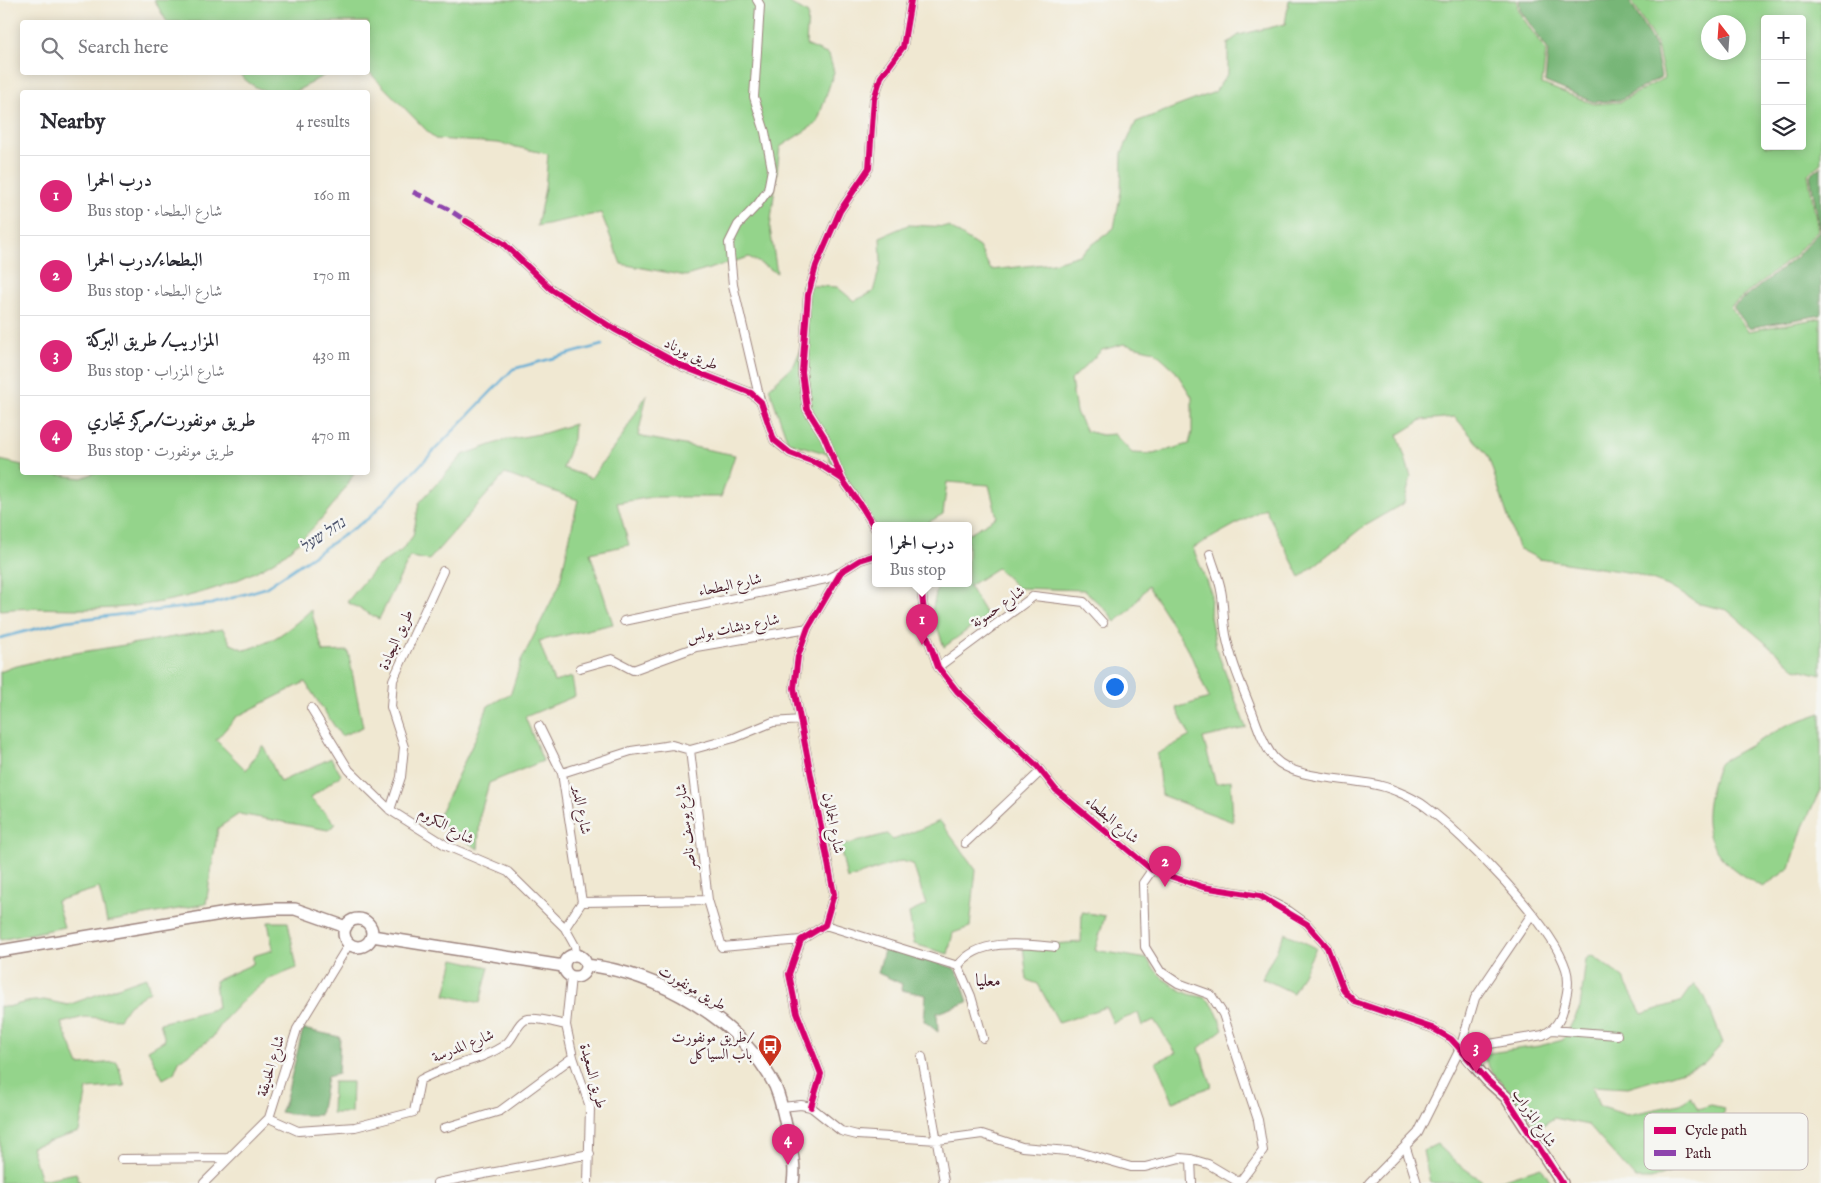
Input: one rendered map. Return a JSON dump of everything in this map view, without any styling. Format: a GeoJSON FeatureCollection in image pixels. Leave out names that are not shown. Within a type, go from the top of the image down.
{"type":"FeatureCollection","features":[{"type":"Feature","properties":{"kind":"main road"},"geometry":{"type":"LineString","coordinates":[[0,951],[233,912],[274,908],[295,909],[346,927]]}},
{"type":"Feature","properties":{"kind":"main road"},"geometry":{"type":"LineString","coordinates":[[352,921],[365,921],[371,927],[372,936],[363,946],[350,944],[345,936],[346,927],[352,921]]}},
{"type":"Feature","properties":{"kind":"main road"},"geometry":{"type":"LineString","coordinates":[[372,936],[563,966]]}},
{"type":"Feature","properties":{"kind":"main road"},"geometry":{"type":"LineString","coordinates":[[576,955],[583,958],[586,965],[582,975],[571,977],[565,973],[563,966],[569,957],[576,955]]}},
{"type":"Feature","properties":{"kind":"main road","name":"طريق مونفورت"},"geometry":{"type":"LineString","coordinates":[[586,965],[618,969],[648,979],[716,1017],[748,1049],[774,1086],[782,1107],[794,1158],[793,1183]]}},
{"type":"Feature","properties":{"kind":"main road","name":"شارع المزراب"},"geometry":{"type":"LineString","coordinates":[[1460,1049],[1487,1080],[1506,1097],[1562,1183]]}},
{"type":"Feature","properties":{"kind":"street"},"geometry":{"type":"LineString","coordinates":[[757,0],[760,5],[754,97],[765,132],[772,169],[768,190],[758,204],[738,225],[729,243],[733,285],[761,402],[774,440],[790,453],[819,464],[842,479]]}},
{"type":"Feature","properties":{"kind":"street"},"geometry":{"type":"LineString","coordinates":[[872,523],[842,479],[824,436],[807,409],[802,372],[808,295],[816,266],[840,211],[868,168],[874,99],[881,77],[904,46],[911,0]]}},
{"type":"Feature","properties":{"kind":"street","name":"طريق بورناد"},"geometry":{"type":"LineString","coordinates":[[466,221],[504,244],[551,289],[614,329],[684,366],[751,393],[761,402]]}},
{"type":"Feature","properties":{"kind":"street"},"geometry":{"type":"LineString","coordinates":[[1210,554],[1221,589],[1226,634],[1233,662],[1259,731],[1272,756],[1284,767],[1294,772],[1382,786],[1424,806],[1451,827],[1532,914],[1557,950],[1568,978],[1561,1018],[1552,1030],[1543,1035],[1460,1049]]}},
{"type":"Feature","properties":{"kind":"street","name":"شارع الجمالون"},"geometry":{"type":"LineString","coordinates":[[825,925],[834,894],[794,688],[798,656],[808,628],[841,572],[860,560],[872,556]]}},
{"type":"Feature","properties":{"kind":"street","name":"طريق البجادة"},"geometry":{"type":"LineString","coordinates":[[390,810],[401,777],[404,747],[391,707],[393,680],[443,571]]}},
{"type":"Feature","properties":{"kind":"street","name":"شارع البطحاء"},"geometry":{"type":"LineString","coordinates":[[624,621],[826,579],[841,572]]}},
{"type":"Feature","properties":{"kind":"street","name":"شارع البطحاء"},"geometry":{"type":"LineString","coordinates":[[921,587],[926,633],[938,667],[957,691],[1041,771],[1056,790],[1152,870],[1203,887],[1260,896],[1289,911],[1307,924],[1327,947],[1344,991],[1355,1002],[1432,1028],[1451,1039],[1460,1049]]}},
{"type":"Feature","properties":{"kind":"street","name":"شارع حسونة"},"geometry":{"type":"LineString","coordinates":[[938,667],[1034,596],[1084,602],[1103,623]]}},
{"type":"Feature","properties":{"kind":"street","name":"شارع دبشات بولس"},"geometry":{"type":"LineString","coordinates":[[580,668],[612,659],[633,670],[696,647],[808,628]]}},
{"type":"Feature","properties":{"kind":"street","name":"شارع الكروم"},"geometry":{"type":"LineString","coordinates":[[311,708],[350,770],[390,810],[447,846],[508,872],[565,928],[575,946],[576,955]]}},
{"type":"Feature","properties":{"kind":"street"},"geometry":{"type":"LineString","coordinates":[[562,773],[631,751],[672,745],[690,750],[734,738],[773,722],[801,720]]}},
{"type":"Feature","properties":{"kind":"street","name":"شارع الدير"},"geometry":{"type":"LineString","coordinates":[[539,726],[562,773],[582,902]]}},
{"type":"Feature","properties":{"kind":"street","name":"شارع يوسف ناصر"},"geometry":{"type":"LineString","coordinates":[[690,750],[708,900],[722,947],[801,940]]}},
{"type":"Feature","properties":{"kind":"street"},"geometry":{"type":"LineString","coordinates":[[966,843],[1041,771]]}},
{"type":"Feature","properties":{"kind":"street"},"geometry":{"type":"LineString","coordinates":[[782,1107],[801,1104],[812,1107],[841,1131],[857,1135],[938,1140],[982,1134],[1022,1147],[1079,1152],[1131,1168],[1145,1167],[1180,1158],[1191,1159],[1208,1164],[1240,1183],[1264,1151],[1258,1120],[1223,1014],[1212,995],[1178,983],[1160,972],[1145,947],[1143,883],[1152,870]]}},
{"type":"Feature","properties":{"kind":"street"},"geometry":{"type":"LineString","coordinates":[[565,928],[582,902],[708,900]]}},
{"type":"Feature","properties":{"kind":"street"},"geometry":{"type":"LineString","coordinates":[[1370,1183],[1406,1148],[1418,1133],[1460,1049],[1475,998],[1532,914]]}},
{"type":"Feature","properties":{"kind":"street"},"geometry":{"type":"LineString","coordinates":[[812,1107],[821,1074],[812,1058],[797,1013],[789,974],[801,940],[825,925],[958,966],[971,996],[983,1038]]}},
{"type":"Feature","properties":{"kind":"street"},"geometry":{"type":"LineString","coordinates":[[958,966],[962,959],[992,945],[1011,943],[1055,947]]}},
{"type":"Feature","properties":{"kind":"street","name":"شارع الحديقة"},"geometry":{"type":"LineString","coordinates":[[204,1183],[269,1118],[297,1029],[350,944]]}},
{"type":"Feature","properties":{"kind":"street","name":"طريق السعيدة"},"geometry":{"type":"LineString","coordinates":[[571,977],[566,1025],[572,1058],[590,1107],[588,1183]]}},
{"type":"Feature","properties":{"kind":"street","name":"شارع المدرسة"},"geometry":{"type":"LineString","coordinates":[[269,1118],[298,1131],[355,1128],[399,1117],[414,1112],[420,1080],[430,1074],[473,1060],[506,1043],[522,1020],[530,1018],[566,1025]]}},
{"type":"Feature","properties":{"kind":"street"},"geometry":{"type":"LineString","coordinates":[[1552,1030],[1618,1035]]}},
{"type":"Feature","properties":{"kind":"street"},"geometry":{"type":"LineString","coordinates":[[922,1057],[938,1140],[943,1183]]}},
{"type":"Feature","properties":{"kind":"street"},"geometry":{"type":"LineString","coordinates":[[444,1128],[500,1110],[572,1058]]}},
{"type":"Feature","properties":{"kind":"street"},"geometry":{"type":"LineString","coordinates":[[1406,1148],[1417,1183]]}},
{"type":"Feature","properties":{"kind":"street"},"geometry":{"type":"LineString","coordinates":[[437,1183],[590,1154]]}},
{"type":"Feature","properties":{"kind":"street"},"geometry":{"type":"LineString","coordinates":[[121,1159],[228,1158]]}},
{"type":"Feature","properties":{"kind":"street"},"geometry":{"type":"LineString","coordinates":[[1191,1159],[1192,1183]]}},
{"type":"Feature","properties":{"kind":"green space"},"geometry":{"type":"Polygon","coordinates":[[[154,0],[785,0],[808,14],[806,45],[829,55],[834,72],[817,123],[780,147],[770,228],[777,273],[749,257],[686,276],[621,264],[601,213],[537,226],[545,188],[548,154],[498,143],[435,139],[370,73],[370,20],[166,20],[154,0]]]}},
{"type":"Feature","properties":{"kind":"green space"},"geometry":{"type":"Polygon","coordinates":[[[1289,0],[1517,0],[1518,11],[1546,51],[1542,84],[1594,104],[1620,102],[1664,78],[1657,45],[1631,0],[1821,0],[1821,163],[1808,174],[1818,230],[1794,256],[1730,307],[1748,331],[1821,318],[1821,675],[1795,668],[1727,610],[1700,604],[1668,586],[1633,573],[1539,559],[1518,548],[1488,456],[1455,417],[1422,420],[1398,435],[1411,477],[1404,503],[1364,526],[1300,577],[1265,508],[1193,548],[1211,593],[1210,616],[1216,648],[1246,728],[1203,738],[1216,784],[1231,780],[1233,822],[1161,795],[1157,754],[1190,736],[1176,708],[1209,698],[1189,651],[1148,586],[1130,610],[1115,622],[1109,613],[1084,590],[1018,588],[997,568],[972,584],[972,532],[997,517],[989,485],[947,482],[943,514],[929,522],[873,522],[835,474],[828,454],[788,442],[769,388],[794,365],[808,332],[802,285],[837,287],[854,301],[873,292],[881,263],[880,237],[908,225],[949,227],[979,247],[991,270],[1053,263],[1079,255],[1114,228],[1121,191],[1122,153],[1136,122],[1215,92],[1228,73],[1228,43],[1239,35],[1285,24],[1289,0]],[[1124,344],[1102,350],[1071,380],[1076,412],[1086,431],[1102,435],[1114,434],[1132,453],[1153,454],[1189,444],[1192,432],[1192,397],[1174,369],[1154,351],[1124,344]]]}},
{"type":"Feature","properties":{"kind":"green space"},"geometry":{"type":"Polygon","coordinates":[[[1519,0],[1629,0],[1655,46],[1661,77],[1620,100],[1594,102],[1545,82],[1548,50],[1520,10],[1519,0]]]}},
{"type":"Feature","properties":{"kind":"green space"},"geometry":{"type":"Polygon","coordinates":[[[241,75],[326,75],[298,90],[262,90],[241,75]]]}},
{"type":"Feature","properties":{"kind":"green space"},"geometry":{"type":"Polygon","coordinates":[[[1821,166],[1821,315],[1749,328],[1733,307],[1796,257],[1820,230],[1810,175],[1821,166]]]}},
{"type":"Feature","properties":{"kind":"green space"},"geometry":{"type":"Polygon","coordinates":[[[647,394],[638,436],[735,455],[721,497],[652,497],[617,503],[629,545],[590,553],[613,624],[539,641],[554,682],[572,677],[575,696],[525,717],[543,761],[489,783],[480,815],[478,849],[436,821],[477,735],[488,706],[511,693],[521,661],[559,586],[578,500],[505,474],[429,560],[410,557],[379,619],[347,602],[376,567],[401,551],[413,536],[419,503],[463,455],[505,440],[545,433],[574,424],[573,439],[563,468],[591,478],[621,438],[647,394]]]}},
{"type":"Feature","properties":{"kind":"green space"},"geometry":{"type":"Polygon","coordinates":[[[0,460],[20,465],[20,475],[60,475],[82,478],[89,475],[353,475],[339,497],[319,522],[296,545],[273,562],[255,572],[216,588],[175,599],[134,606],[100,609],[28,608],[0,610],[0,460]]]}},
{"type":"Feature","properties":{"kind":"green space"},"geometry":{"type":"Polygon","coordinates":[[[937,587],[970,587],[987,616],[944,647],[932,612],[937,587]]]}},
{"type":"Feature","properties":{"kind":"green space"},"geometry":{"type":"Polygon","coordinates":[[[311,610],[323,652],[348,651],[363,727],[341,736],[305,682],[236,717],[216,740],[246,770],[263,745],[280,782],[331,758],[341,775],[310,798],[336,824],[328,830],[239,814],[218,828],[206,904],[107,922],[99,888],[56,901],[64,927],[0,940],[0,672],[57,656],[223,629],[231,644],[245,650],[265,643],[281,634],[311,610]]]}},
{"type":"Feature","properties":{"kind":"green space"},"geometry":{"type":"Polygon","coordinates":[[[1821,713],[1821,788],[1803,827],[1790,868],[1763,887],[1742,875],[1727,863],[1716,850],[1710,836],[1707,821],[1708,804],[1719,763],[1789,724],[1821,713]]]}},
{"type":"Feature","properties":{"kind":"green space"},"geometry":{"type":"Polygon","coordinates":[[[940,821],[976,870],[970,927],[953,933],[948,954],[914,944],[909,913],[926,905],[913,864],[901,861],[847,879],[840,846],[887,834],[893,840],[940,821]]]}},
{"type":"Feature","properties":{"kind":"green space"},"geometry":{"type":"Polygon","coordinates":[[[1082,912],[1105,916],[1095,950],[1147,959],[1155,970],[1171,984],[1189,994],[1204,998],[1211,1003],[1223,1029],[1199,1048],[1212,1086],[1173,1102],[1156,1062],[1176,1053],[1154,1020],[1142,1026],[1138,1013],[1113,1023],[1106,1007],[1059,1023],[1038,984],[1027,980],[1023,946],[1081,942],[1082,912]]]}},
{"type":"Feature","properties":{"kind":"green space"},"geometry":{"type":"Polygon","coordinates":[[[268,922],[288,922],[297,968],[267,980],[243,1000],[225,1019],[212,1038],[179,1061],[174,1073],[163,1079],[148,1050],[165,1040],[160,1023],[218,1008],[215,981],[253,964],[253,956],[273,950],[268,922]]]}},
{"type":"Feature","properties":{"kind":"green space"},"geometry":{"type":"Polygon","coordinates":[[[1285,933],[1316,948],[1293,993],[1262,978],[1285,933]]]}},
{"type":"Feature","properties":{"kind":"green space"},"geometry":{"type":"Polygon","coordinates":[[[885,946],[954,968],[960,977],[968,1002],[937,1013],[938,1032],[924,1021],[926,995],[901,990],[902,984],[878,973],[885,946]]]}},
{"type":"Feature","properties":{"kind":"green space"},"geometry":{"type":"Polygon","coordinates":[[[1592,955],[1623,978],[1642,1014],[1682,1001],[1694,984],[1705,997],[1723,1043],[1704,1064],[1628,1088],[1592,1086],[1599,1106],[1627,1115],[1680,1104],[1691,1097],[1698,1109],[1711,1105],[1724,1108],[1723,1113],[1644,1113],[1644,1170],[1674,1170],[1672,1172],[1651,1179],[1636,1179],[1588,1125],[1554,1118],[1538,1128],[1490,1069],[1482,1054],[1539,1046],[1563,1040],[1580,1008],[1586,959],[1592,955]]]}},
{"type":"Feature","properties":{"kind":"green space"},"geometry":{"type":"Polygon","coordinates":[[[454,959],[489,967],[480,1003],[445,995],[454,959]]]}},
{"type":"Feature","properties":{"kind":"green space"},"geometry":{"type":"Polygon","coordinates":[[[146,977],[150,991],[129,1005],[119,1019],[84,1017],[61,1023],[79,1065],[117,1062],[125,1086],[87,1089],[79,1132],[31,1147],[41,1180],[76,1173],[80,1183],[0,1183],[0,1006],[8,1007],[44,1000],[68,1005],[146,977]]]}},
{"type":"Feature","properties":{"kind":"green space"},"geometry":{"type":"Polygon","coordinates":[[[303,1029],[340,1037],[338,1074],[327,1077],[320,1115],[298,1115],[280,1112],[285,1102],[303,1029]]]}},
{"type":"Feature","properties":{"kind":"green space"},"geometry":{"type":"Polygon","coordinates":[[[333,1082],[352,1082],[351,1113],[332,1113],[333,1082]]]}},
{"type":"Feature","properties":{"kind":"green space"},"geometry":{"type":"Polygon","coordinates":[[[1437,1144],[1458,1164],[1484,1182],[1501,1180],[1541,1167],[1551,1183],[1430,1183],[1423,1151],[1437,1144]]]}},
{"type":"Feature","properties":{"kind":"waterway","name":"נחל שעל"},"geometry":{"type":"LineString","coordinates":[[0,638],[65,621],[212,604],[265,588],[369,518],[513,369],[602,345]]}},
{"type":"Feature","properties":{"kind":"marked path"},"geometry":{"type":"LineString","coordinates":[[413,192],[448,209],[466,221]]}},
{"type":"Feature","properties":{"kind":"cycle path"},"geometry":{"type":"LineString","coordinates":[[842,479],[824,436],[807,409],[802,372],[808,295],[816,266],[840,211],[869,168],[874,99],[881,77],[903,47],[911,0]]}},
{"type":"Feature","properties":{"kind":"cycle path"},"geometry":{"type":"LineString","coordinates":[[466,221],[504,244],[551,289],[614,329],[684,367],[751,393],[761,402],[774,440],[790,453],[819,464],[842,479],[872,523]]}},
{"type":"Feature","properties":{"kind":"cycle path"},"geometry":{"type":"LineString","coordinates":[[811,1107],[821,1074],[797,1013],[789,974],[801,940],[825,925],[834,894],[794,688],[798,656],[808,628],[841,572],[860,560],[872,556]]}},
{"type":"Feature","properties":{"kind":"cycle path"},"geometry":{"type":"LineString","coordinates":[[921,587],[926,633],[938,667],[957,691],[1037,766],[1056,790],[1152,870],[1203,887],[1260,896],[1307,924],[1327,947],[1344,991],[1355,1002],[1432,1028],[1451,1039],[1487,1080],[1506,1097],[1562,1183]]}},
{"type":"Feature","properties":{"kind":"place","name":"درب الحمرا"},"geometry":{"type":"Point","coordinates":[922,645]}},
{"type":"Feature","properties":{"kind":"place","name":"البطحاء/درب الحمرا"},"geometry":{"type":"Point","coordinates":[1165,887]}},
{"type":"Feature","properties":{"kind":"place","name":"طريق مونفورت/ باب السياكل"},"geometry":{"type":"Point","coordinates":[770,1067]}},
{"type":"Feature","properties":{"kind":"place","name":"المزاريب/ طريق البركة"},"geometry":{"type":"Point","coordinates":[1476,1073]}},
{"type":"Feature","properties":{"kind":"place","name":"طريق مونفورت/مركز تجاري"},"geometry":{"type":"Point","coordinates":[788,1165]}},
{"type":"Feature","properties":{"kind":"district","name":"معليا"},"geometry":{"type":"Point","coordinates":[988,981]}}]}
